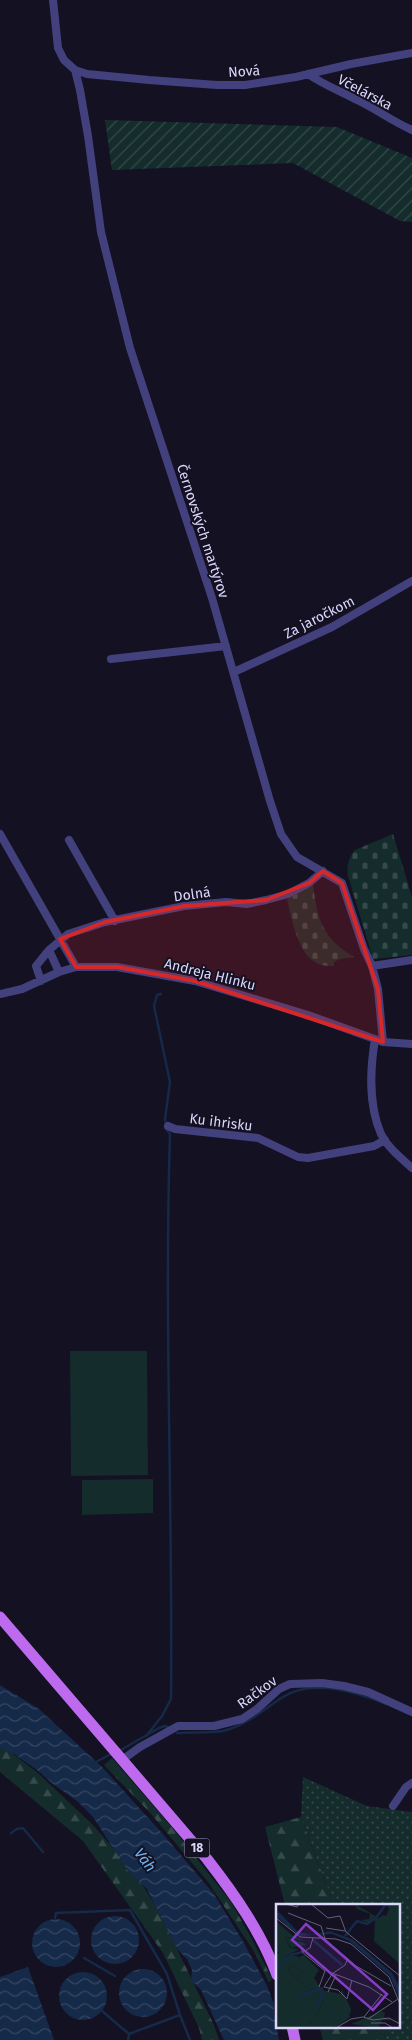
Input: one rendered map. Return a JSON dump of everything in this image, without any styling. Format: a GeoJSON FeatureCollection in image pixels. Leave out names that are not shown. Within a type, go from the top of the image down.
{"type":"FeatureCollection","features":[{"type":"Feature","properties":{"kind":"main road","name":"18"},"geometry":{"type":"LineString","coordinates":[[0,1617],[118,1754],[229,1888],[260,1936],[276,1973]]}},
{"type":"Feature","properties":{"kind":"street","name":"Černovských martýrov"},"geometry":{"type":"LineString","coordinates":[[54,0],[58,48],[64,60],[75,70],[88,136],[101,232],[130,348],[196,548],[281,834],[297,857],[342,883],[372,966],[378,989],[379,1040],[372,1061],[371,1094],[375,1116],[385,1140],[395,1153],[412,1168]]}},
{"type":"Feature","properties":{"kind":"street","name":"Nová"},"geometry":{"type":"LineString","coordinates":[[75,70],[88,74],[217,85],[245,85],[412,53]]}},
{"type":"Feature","properties":{"kind":"street","name":"Včelárska"},"geometry":{"type":"LineString","coordinates":[[308,74],[325,86],[356,99],[412,130]]}},
{"type":"Feature","properties":{"kind":"street","name":"Za jaročkom"},"geometry":{"type":"LineString","coordinates":[[234,672],[332,627],[412,580]]}},
{"type":"Feature","properties":{"kind":"street"},"geometry":{"type":"LineString","coordinates":[[111,660],[226,646]]}},
{"type":"Feature","properties":{"kind":"street"},"geometry":{"type":"LineString","coordinates":[[0,834],[76,967]]}},
{"type":"Feature","properties":{"kind":"street"},"geometry":{"type":"LineString","coordinates":[[69,840],[115,920]]}},
{"type":"Feature","properties":{"kind":"street","name":"Dolná"},"geometry":{"type":"LineString","coordinates":[[60,939],[68,934],[115,920],[184,906],[226,902],[247,904],[266,900],[288,894],[309,883],[323,871]]}},
{"type":"Feature","properties":{"kind":"street"},"geometry":{"type":"LineString","coordinates":[[41,981],[36,972],[36,966],[48,950],[60,939]]}},
{"type":"Feature","properties":{"kind":"street"},"geometry":{"type":"LineString","coordinates":[[48,950],[59,972]]}},
{"type":"Feature","properties":{"kind":"street"},"geometry":{"type":"LineString","coordinates":[[372,966],[412,960]]}},
{"type":"Feature","properties":{"kind":"street","name":"Andreja Hlinku"},"geometry":{"type":"LineString","coordinates":[[0,994],[22,989],[59,972],[76,967],[118,967],[195,981],[308,1015],[379,1040],[401,1045],[412,1044]]}},
{"type":"Feature","properties":{"kind":"street","name":"Ku ihrisku"},"geometry":{"type":"LineString","coordinates":[[168,1126],[175,1129],[258,1138],[298,1157],[308,1158],[374,1146],[385,1140]]}},
{"type":"Feature","properties":{"kind":"street","name":"Račkov"},"geometry":{"type":"LineString","coordinates":[[118,1754],[140,1747],[178,1726],[214,1726],[242,1719],[258,1709],[279,1690],[290,1684],[322,1683],[354,1688],[412,1712]]}},
{"type":"Feature","properties":{"kind":"street"},"geometry":{"type":"LineString","coordinates":[[393,1806],[406,1787],[412,1782]]}},
{"type":"Feature","properties":{"kind":"highlighted area"},"geometry":{"type":"Polygon","coordinates":[[[323,871],[342,883],[378,989],[383,1042],[195,981],[117,967],[76,967],[60,939],[105,922],[184,906],[266,900],[309,883],[323,871]]]}},
{"type":"Feature","properties":{"kind":"green space"},"geometry":{"type":"Polygon","coordinates":[[[105,120],[337,127],[412,158],[412,222],[400,221],[293,163],[112,170],[105,120]]]}},
{"type":"Feature","properties":{"kind":"green space"},"geometry":{"type":"Polygon","coordinates":[[[393,834],[412,897],[412,955],[373,959],[348,876],[348,865],[349,859],[355,850],[393,834]]]}},
{"type":"Feature","properties":{"kind":"green space"},"geometry":{"type":"Polygon","coordinates":[[[313,885],[317,909],[323,927],[343,950],[354,957],[340,959],[334,962],[334,966],[320,964],[309,957],[296,934],[291,915],[287,899],[313,885]]]}},
{"type":"Feature","properties":{"kind":"green space"},"geometry":{"type":"Polygon","coordinates":[[[70,1351],[147,1351],[148,1475],[71,1476],[70,1351]]]}},
{"type":"Feature","properties":{"kind":"green space"},"geometry":{"type":"Polygon","coordinates":[[[153,1479],[153,1513],[82,1515],[82,1480],[153,1479]]]}},
{"type":"Feature","properties":{"kind":"green space"},"geometry":{"type":"Polygon","coordinates":[[[0,1744],[38,1773],[93,1825],[134,1872],[156,1906],[214,2025],[219,2040],[202,2040],[199,2028],[163,1953],[83,1841],[0,1772],[0,1744]]]}},
{"type":"Feature","properties":{"kind":"green space"},"geometry":{"type":"Polygon","coordinates":[[[112,1758],[175,1831],[231,1902],[272,1979],[269,1983],[255,1953],[208,1882],[151,1814],[104,1765],[112,1758]]]}},
{"type":"Feature","properties":{"kind":"green space"},"geometry":{"type":"Polygon","coordinates":[[[303,1777],[367,1806],[412,1812],[412,2040],[386,2040],[382,2028],[400,2028],[400,1904],[334,1904],[301,1817],[303,1777]]]}},
{"type":"Feature","properties":{"kind":"green space"},"geometry":{"type":"Polygon","coordinates":[[[301,1817],[334,1904],[285,1904],[265,1827],[301,1817]]]}},
{"type":"Feature","properties":{"kind":"green space"},"geometry":{"type":"Polygon","coordinates":[[[320,2028],[382,2028],[386,2040],[323,2040],[320,2028]]]}},
{"type":"Feature","properties":{"kind":"water","name":"Váh"},"geometry":{"type":"Polygon","coordinates":[[[0,1685],[39,1709],[102,1767],[214,1894],[244,1943],[267,1986],[274,2004],[279,2040],[224,2040],[201,1990],[191,1980],[192,1970],[187,1959],[177,1949],[147,1889],[128,1871],[93,1817],[77,1801],[37,1770],[14,1754],[0,1748],[0,1685]]]}},
{"type":"Feature","properties":{"kind":"water"},"geometry":{"type":"Polygon","coordinates":[[[115,1916],[124,1918],[132,1923],[137,1931],[139,1940],[137,1949],[132,1957],[124,1962],[115,1964],[106,1962],[98,1957],[93,1949],[91,1940],[93,1931],[98,1923],[106,1918],[115,1916]]]}},
{"type":"Feature","properties":{"kind":"water"},"geometry":{"type":"Polygon","coordinates":[[[51,1919],[61,1919],[70,1923],[76,1929],[79,1934],[79,1952],[70,1963],[61,1967],[51,1967],[42,1963],[36,1957],[32,1948],[32,1938],[36,1929],[42,1923],[51,1919]]]}},
{"type":"Feature","properties":{"kind":"water"},"geometry":{"type":"Polygon","coordinates":[[[28,1967],[54,2040],[0,2040],[0,1977],[28,1967]]]}},
{"type":"Feature","properties":{"kind":"water"},"geometry":{"type":"Polygon","coordinates":[[[143,1969],[152,1971],[160,1976],[165,1984],[167,1993],[165,2002],[160,2010],[152,2015],[143,2017],[134,2015],[126,2010],[121,2002],[119,1993],[121,1984],[126,1976],[134,1971],[143,1969]]]}},
{"type":"Feature","properties":{"kind":"water"},"geometry":{"type":"Polygon","coordinates":[[[78,1972],[88,1972],[100,1979],[107,1991],[107,2001],[100,2013],[88,2020],[78,2020],[70,2016],[63,2009],[59,2001],[59,1991],[63,1983],[70,1976],[78,1972]]]}},
{"type":"Feature","properties":{"kind":"waterway"},"geometry":{"type":"LineString","coordinates":[[147,1735],[162,1716],[171,1699],[168,1346],[170,1134],[166,1129],[165,1119],[170,1082],[154,1006],[157,995],[161,994]]}},
{"type":"Feature","properties":{"kind":"waterway"},"geometry":{"type":"LineString","coordinates":[[177,1733],[218,1732],[231,1729],[247,1721],[283,1697],[307,1688],[334,1689],[361,1695],[386,1704]]}},
{"type":"Feature","properties":{"kind":"waterway"},"geometry":{"type":"LineString","coordinates":[[119,1751],[159,1728],[168,1727]]}},
{"type":"Feature","properties":{"kind":"waterway"},"geometry":{"type":"LineString","coordinates":[[94,1763],[111,1754]]}},
{"type":"Feature","properties":{"kind":"waterway"},"geometry":{"type":"LineString","coordinates":[[11,1833],[23,1828],[43,1852]]}},
{"type":"Feature","properties":{"kind":"waterway"},"geometry":{"type":"LineString","coordinates":[[55,1918],[56,1913],[130,1910],[167,1974],[180,2015]]}},
{"type":"Feature","properties":{"kind":"waterway"},"geometry":{"type":"LineString","coordinates":[[84,1958],[115,1976]]}},
{"type":"Feature","properties":{"kind":"waterway"},"geometry":{"type":"LineString","coordinates":[[102,2011],[129,2034]]}},
{"type":"Feature","properties":{"kind":"waterway"},"geometry":{"type":"LineString","coordinates":[[128,2040],[129,2034],[180,2015],[190,2040]]}}]}
